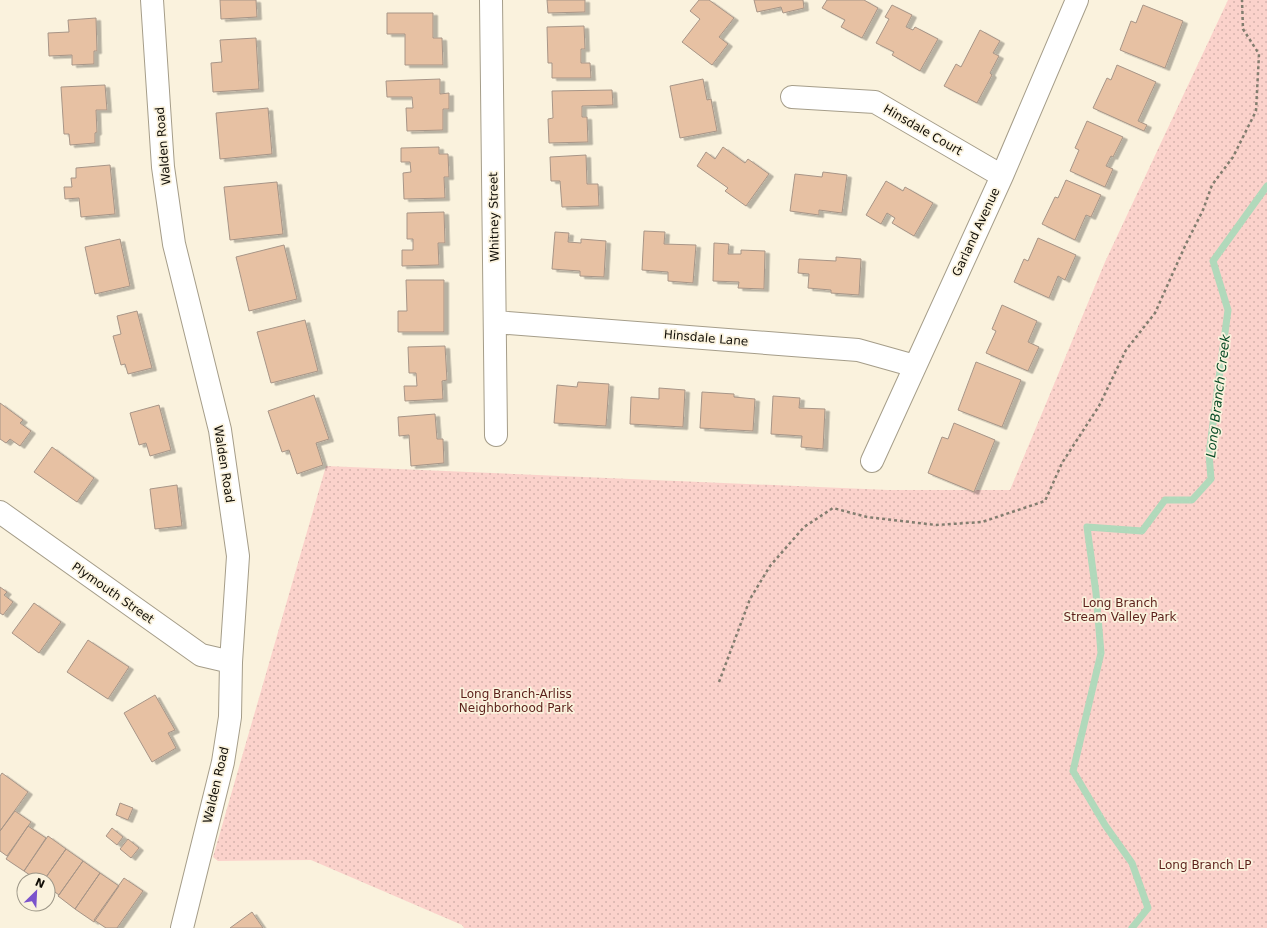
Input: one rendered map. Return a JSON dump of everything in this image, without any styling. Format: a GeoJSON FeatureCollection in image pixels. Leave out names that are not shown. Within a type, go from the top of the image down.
{"type":"FeatureCollection","features":[{"type":"Feature","properties":{"kind":"street","name":"Walden Road"},"geometry":{"type":"LineString","coordinates":[[152,0],[163,167],[173,237],[220,430],[238,556],[231,662],[230,717],[223,762],[182,928]]}},
{"type":"Feature","properties":{"kind":"street","name":"Whitney Street"},"geometry":{"type":"LineString","coordinates":[[491,0],[496,435]]}},
{"type":"Feature","properties":{"kind":"street","name":"Garland Avenue"},"geometry":{"type":"LineString","coordinates":[[872,461],[1002,176],[1077,0]]}},
{"type":"Feature","properties":{"kind":"street","name":"Hinsdale Court"},"geometry":{"type":"LineString","coordinates":[[792,97],[875,102],[1002,176]]}},
{"type":"Feature","properties":{"kind":"street","name":"Hinsdale Lane"},"geometry":{"type":"LineString","coordinates":[[495,322],[858,350],[915,366]]}},
{"type":"Feature","properties":{"kind":"street","name":"Plymouth Street"},"geometry":{"type":"LineString","coordinates":[[0,512],[201,656],[231,662]]}},
{"type":"Feature","properties":{"kind":"path"},"geometry":{"type":"LineString","coordinates":[[719,682],[750,599],[770,566],[804,528],[833,508],[867,517],[936,525],[982,522],[1045,501],[1062,463],[1099,406],[1126,350],[1155,313],[1203,210],[1212,185],[1233,157],[1256,111],[1259,54],[1243,29],[1242,0]]}},
{"type":"Feature","properties":{"kind":"green space"},"geometry":{"type":"Polygon","coordinates":[[[1228,0],[1267,0],[1267,928],[464,928],[462,925],[311,860],[218,861],[213,857],[326,466],[888,490],[1010,490],[1105,262],[1228,0]]]}},
{"type":"Feature","properties":{"kind":"building"},"geometry":{"type":"Polygon","coordinates":[[[220,0],[256,0],[257,17],[221,19],[220,0]]]}},
{"type":"Feature","properties":{"kind":"building"},"geometry":{"type":"Polygon","coordinates":[[[547,0],[585,0],[585,12],[548,13],[547,0]]]}},
{"type":"Feature","properties":{"kind":"building"},"geometry":{"type":"Polygon","coordinates":[[[699,0],[709,0],[734,18],[719,37],[728,44],[712,65],[682,42],[700,19],[690,11],[699,0]]]}},
{"type":"Feature","properties":{"kind":"building"},"geometry":{"type":"Polygon","coordinates":[[[754,0],[803,0],[804,8],[783,13],[781,7],[757,12],[754,0]]]}},
{"type":"Feature","properties":{"kind":"building"},"geometry":{"type":"Polygon","coordinates":[[[827,0],[864,0],[878,8],[862,38],[841,27],[845,20],[822,8],[827,0]]]}},
{"type":"Feature","properties":{"kind":"building"},"geometry":{"type":"Polygon","coordinates":[[[892,5],[912,15],[906,27],[913,30],[915,27],[938,39],[920,71],[892,55],[894,52],[876,43],[889,19],[885,17],[892,5]]]}},
{"type":"Feature","properties":{"kind":"building"},"geometry":{"type":"Polygon","coordinates":[[[1143,5],[1183,21],[1165,68],[1120,50],[1131,21],[1136,23],[1143,5]]]}},
{"type":"Feature","properties":{"kind":"building"},"geometry":{"type":"Polygon","coordinates":[[[387,13],[433,13],[433,38],[442,38],[443,65],[405,65],[405,34],[387,34],[387,13]]]}},
{"type":"Feature","properties":{"kind":"building"},"geometry":{"type":"Polygon","coordinates":[[[96,18],[97,51],[94,51],[94,64],[72,65],[72,55],[49,56],[48,33],[69,32],[68,20],[96,18]]]}},
{"type":"Feature","properties":{"kind":"building"},"geometry":{"type":"Polygon","coordinates":[[[584,26],[585,49],[581,49],[581,63],[590,63],[591,78],[552,78],[552,63],[548,63],[547,27],[584,26]]]}},
{"type":"Feature","properties":{"kind":"building"},"geometry":{"type":"Polygon","coordinates":[[[980,30],[1000,41],[993,53],[999,56],[990,73],[992,75],[977,103],[944,86],[956,64],[961,67],[980,30]]]}},
{"type":"Feature","properties":{"kind":"building"},"geometry":{"type":"Polygon","coordinates":[[[256,38],[259,89],[213,92],[211,63],[222,62],[220,40],[256,38]]]}},
{"type":"Feature","properties":{"kind":"building"},"geometry":{"type":"Polygon","coordinates":[[[1117,65],[1156,82],[1138,121],[1147,125],[1144,131],[1093,108],[1107,78],[1111,80],[1117,65]]]}},
{"type":"Feature","properties":{"kind":"building"},"geometry":{"type":"Polygon","coordinates":[[[440,79],[440,94],[449,93],[449,109],[443,109],[443,130],[407,131],[406,108],[413,108],[412,97],[387,97],[386,81],[440,79]]]}},
{"type":"Feature","properties":{"kind":"building"},"geometry":{"type":"Polygon","coordinates":[[[703,79],[707,100],[711,99],[717,131],[680,138],[670,86],[703,79]]]}},
{"type":"Feature","properties":{"kind":"building"},"geometry":{"type":"Polygon","coordinates":[[[105,85],[107,110],[96,110],[97,132],[95,133],[95,143],[70,145],[69,134],[64,134],[61,87],[105,85]]]}},
{"type":"Feature","properties":{"kind":"building"},"geometry":{"type":"Polygon","coordinates":[[[612,90],[613,105],[582,106],[582,117],[587,117],[588,142],[549,143],[548,119],[553,118],[552,91],[612,90]]]}},
{"type":"Feature","properties":{"kind":"building"},"geometry":{"type":"Polygon","coordinates":[[[268,108],[272,154],[220,159],[216,113],[268,108]]]}},
{"type":"Feature","properties":{"kind":"building"},"geometry":{"type":"Polygon","coordinates":[[[1087,121],[1123,137],[1113,157],[1111,156],[1106,166],[1113,169],[1105,187],[1070,171],[1079,150],[1075,148],[1087,121]]]}},
{"type":"Feature","properties":{"kind":"building"},"geometry":{"type":"Polygon","coordinates":[[[439,147],[439,154],[448,154],[449,177],[444,177],[445,198],[404,199],[403,173],[411,172],[410,162],[401,162],[401,148],[439,147]]]}},
{"type":"Feature","properties":{"kind":"building"},"geometry":{"type":"Polygon","coordinates":[[[723,147],[745,163],[748,159],[769,174],[746,206],[725,191],[728,188],[697,166],[706,152],[715,159],[723,147]]]}},
{"type":"Feature","properties":{"kind":"building"},"geometry":{"type":"Polygon","coordinates":[[[586,155],[587,184],[598,184],[599,206],[562,207],[560,181],[551,181],[550,157],[586,155]]]}},
{"type":"Feature","properties":{"kind":"building"},"geometry":{"type":"Polygon","coordinates":[[[110,165],[115,214],[81,217],[79,198],[65,199],[64,187],[72,187],[71,178],[76,178],[76,168],[110,165]]]}},
{"type":"Feature","properties":{"kind":"building"},"geometry":{"type":"Polygon","coordinates":[[[823,172],[847,175],[842,213],[819,210],[819,215],[790,211],[795,174],[822,177],[823,172]]]}},
{"type":"Feature","properties":{"kind":"building"},"geometry":{"type":"Polygon","coordinates":[[[1066,180],[1101,195],[1091,217],[1086,215],[1075,240],[1042,224],[1055,197],[1058,198],[1066,180]]]}},
{"type":"Feature","properties":{"kind":"building"},"geometry":{"type":"Polygon","coordinates":[[[886,181],[903,191],[905,187],[933,203],[914,236],[892,223],[895,218],[887,213],[881,224],[866,215],[886,181]]]}},
{"type":"Feature","properties":{"kind":"building"},"geometry":{"type":"Polygon","coordinates":[[[277,182],[283,234],[230,240],[224,187],[277,182]]]}},
{"type":"Feature","properties":{"kind":"building"},"geometry":{"type":"Polygon","coordinates":[[[444,212],[445,243],[438,243],[439,265],[402,266],[402,250],[413,250],[413,239],[407,239],[407,213],[444,212]]]}},
{"type":"Feature","properties":{"kind":"building"},"geometry":{"type":"Polygon","coordinates":[[[644,231],[665,232],[664,244],[696,245],[693,283],[668,281],[668,272],[642,270],[644,231]]]}},
{"type":"Feature","properties":{"kind":"building"},"geometry":{"type":"Polygon","coordinates":[[[555,232],[569,233],[568,242],[581,243],[581,239],[606,241],[604,277],[580,276],[580,271],[552,269],[555,232]]]}},
{"type":"Feature","properties":{"kind":"building"},"geometry":{"type":"Polygon","coordinates":[[[1038,238],[1076,255],[1065,280],[1058,276],[1049,298],[1014,282],[1024,259],[1028,261],[1038,238]]]}},
{"type":"Feature","properties":{"kind":"building"},"geometry":{"type":"Polygon","coordinates":[[[120,239],[130,286],[95,294],[85,247],[120,239]]]}},
{"type":"Feature","properties":{"kind":"building"},"geometry":{"type":"Polygon","coordinates":[[[714,243],[729,244],[728,254],[741,254],[741,250],[765,251],[764,289],[738,288],[739,282],[713,281],[714,243]]]}},
{"type":"Feature","properties":{"kind":"building"},"geometry":{"type":"Polygon","coordinates":[[[284,245],[297,299],[249,311],[236,257],[284,245]]]}},
{"type":"Feature","properties":{"kind":"building"},"geometry":{"type":"Polygon","coordinates":[[[836,257],[861,259],[859,295],[831,293],[831,290],[808,288],[809,274],[798,273],[799,259],[836,261],[836,257]]]}},
{"type":"Feature","properties":{"kind":"building"},"geometry":{"type":"Polygon","coordinates":[[[406,280],[444,280],[444,332],[398,332],[398,311],[407,311],[406,280]]]}},
{"type":"Feature","properties":{"kind":"building"},"geometry":{"type":"Polygon","coordinates":[[[1002,305],[1037,321],[1028,342],[1039,347],[1028,371],[986,353],[996,331],[992,329],[1002,305]]]}},
{"type":"Feature","properties":{"kind":"building"},"geometry":{"type":"Polygon","coordinates":[[[137,311],[152,368],[128,374],[125,364],[121,365],[113,336],[121,334],[117,316],[137,311]]]}},
{"type":"Feature","properties":{"kind":"building"},"geometry":{"type":"Polygon","coordinates":[[[305,320],[318,371],[271,383],[257,332],[305,320]]]}},
{"type":"Feature","properties":{"kind":"building"},"geometry":{"type":"Polygon","coordinates":[[[445,346],[447,380],[442,381],[443,399],[405,401],[404,386],[417,386],[416,373],[409,373],[408,347],[445,346]]]}},
{"type":"Feature","properties":{"kind":"building"},"geometry":{"type":"Polygon","coordinates":[[[976,362],[1021,380],[1002,427],[958,410],[976,362]]]}},
{"type":"Feature","properties":{"kind":"building"},"geometry":{"type":"Polygon","coordinates":[[[578,382],[609,384],[606,426],[554,423],[557,385],[577,387],[578,382]]]}},
{"type":"Feature","properties":{"kind":"building"},"geometry":{"type":"Polygon","coordinates":[[[659,388],[685,390],[683,427],[630,424],[631,397],[659,399],[659,388]]]}},
{"type":"Feature","properties":{"kind":"building"},"geometry":{"type":"Polygon","coordinates":[[[702,392],[734,394],[734,397],[755,399],[753,431],[700,428],[702,392]]]}},
{"type":"Feature","properties":{"kind":"building"},"geometry":{"type":"Polygon","coordinates":[[[314,395],[329,439],[316,443],[323,465],[297,474],[289,450],[282,452],[268,411],[314,395]]]}},
{"type":"Feature","properties":{"kind":"building"},"geometry":{"type":"Polygon","coordinates":[[[773,396],[800,398],[799,408],[825,409],[823,449],[801,447],[802,436],[771,434],[773,396]]]}},
{"type":"Feature","properties":{"kind":"building"},"geometry":{"type":"Polygon","coordinates":[[[0,403],[23,420],[20,423],[31,431],[20,446],[10,439],[6,443],[0,439],[0,403]]]}},
{"type":"Feature","properties":{"kind":"building"},"geometry":{"type":"Polygon","coordinates":[[[159,405],[171,450],[150,456],[146,443],[139,445],[130,413],[159,405]]]}},
{"type":"Feature","properties":{"kind":"building"},"geometry":{"type":"Polygon","coordinates":[[[435,414],[437,439],[443,439],[444,463],[411,466],[409,435],[399,436],[398,417],[435,414]]]}},
{"type":"Feature","properties":{"kind":"building"},"geometry":{"type":"Polygon","coordinates":[[[954,423],[995,440],[974,492],[928,473],[942,437],[948,439],[954,423]]]}},
{"type":"Feature","properties":{"kind":"building"},"geometry":{"type":"Polygon","coordinates":[[[52,447],[94,478],[77,502],[34,472],[52,447]]]}},
{"type":"Feature","properties":{"kind":"building"},"geometry":{"type":"Polygon","coordinates":[[[177,485],[182,526],[155,529],[150,489],[177,485]]]}},
{"type":"Feature","properties":{"kind":"building"},"geometry":{"type":"Polygon","coordinates":[[[0,587],[7,592],[4,595],[13,602],[3,615],[0,613],[0,587]]]}},
{"type":"Feature","properties":{"kind":"building"},"geometry":{"type":"Polygon","coordinates":[[[34,603],[61,622],[39,653],[12,633],[34,603]]]}},
{"type":"Feature","properties":{"kind":"building"},"geometry":{"type":"Polygon","coordinates":[[[88,640],[129,667],[108,699],[67,672],[88,640]]]}},
{"type":"Feature","properties":{"kind":"building"},"geometry":{"type":"Polygon","coordinates":[[[155,695],[175,730],[168,733],[176,748],[152,762],[124,713],[155,695]]]}},
{"type":"Feature","properties":{"kind":"building"},"geometry":{"type":"Polygon","coordinates":[[[2,773],[28,792],[0,831],[0,776],[2,773]]]}},
{"type":"Feature","properties":{"kind":"building"},"geometry":{"type":"Polygon","coordinates":[[[120,803],[133,808],[128,820],[116,815],[120,803]]]}},
{"type":"Feature","properties":{"kind":"building"},"geometry":{"type":"Polygon","coordinates":[[[15,811],[31,822],[7,856],[0,851],[0,831],[15,811]]]}},
{"type":"Feature","properties":{"kind":"building"},"geometry":{"type":"Polygon","coordinates":[[[28,826],[46,838],[24,871],[6,859],[28,826]]]}},
{"type":"Feature","properties":{"kind":"building"},"geometry":{"type":"Polygon","coordinates":[[[112,828],[123,837],[117,845],[106,836],[112,828]]]}},
{"type":"Feature","properties":{"kind":"building"},"geometry":{"type":"Polygon","coordinates":[[[48,836],[66,849],[50,872],[24,871],[48,836]]]}},
{"type":"Feature","properties":{"kind":"building"},"geometry":{"type":"Polygon","coordinates":[[[128,839],[139,848],[131,858],[120,849],[128,839]]]}},
{"type":"Feature","properties":{"kind":"building"},"geometry":{"type":"Polygon","coordinates":[[[66,849],[83,861],[59,895],[56,893],[56,872],[50,872],[66,849]]]}},
{"type":"Feature","properties":{"kind":"building"},"geometry":{"type":"Polygon","coordinates":[[[83,861],[100,873],[75,909],[58,896],[83,861]]]}},
{"type":"Feature","properties":{"kind":"building"},"geometry":{"type":"Polygon","coordinates":[[[100,873],[119,886],[94,922],[75,909],[100,873]]]}},
{"type":"Feature","properties":{"kind":"building"},"geometry":{"type":"Polygon","coordinates":[[[124,878],[143,891],[117,928],[106,928],[94,920],[124,878]]]}},
{"type":"Feature","properties":{"kind":"building"},"geometry":{"type":"Polygon","coordinates":[[[252,912],[263,928],[230,928],[252,912]]]}},
{"type":"Feature","properties":{"kind":"waterway","name":"Long Branch Creek"},"geometry":{"type":"LineString","coordinates":[[1132,928],[1148,908],[1132,863],[1105,825],[1073,771],[1101,653],[1096,593],[1087,527],[1142,531],[1165,500],[1192,500],[1211,479],[1209,454],[1228,310],[1213,261],[1267,186]]}},
{"type":"Feature","properties":{"kind":"park label","name":"Long Branch Stream Valley Park"},"geometry":{"type":"Point","coordinates":[1120,610]}},
{"type":"Feature","properties":{"kind":"park label","name":"Long Branch-Arliss Neighborhood Park"},"geometry":{"type":"Point","coordinates":[516,701]}},
{"type":"Feature","properties":{"kind":"park label","name":"Long Branch LP"},"geometry":{"type":"Point","coordinates":[1205,865]}}]}
